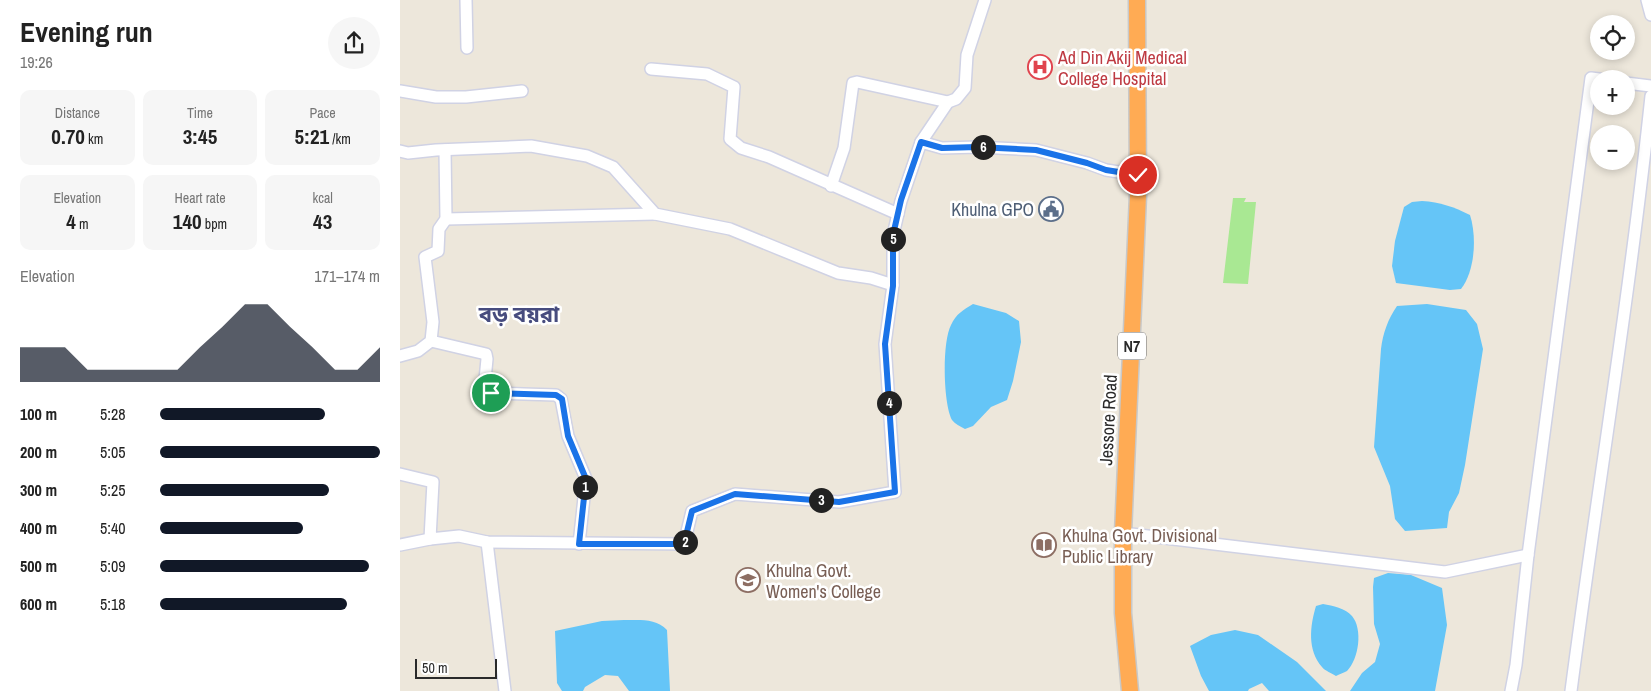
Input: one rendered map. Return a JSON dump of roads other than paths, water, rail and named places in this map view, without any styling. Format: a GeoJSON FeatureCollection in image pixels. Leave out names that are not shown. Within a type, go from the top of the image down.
{"type":"FeatureCollection","features":[{"type":"Feature","properties":{"kind":"highway","name":"Jessore Road"},"geometry":{"type":"LineString","coordinates":[[1130,691],[1123,613],[1123,533],[1138,175],[1137,0]]}},
{"type":"Feature","properties":{"kind":"street"},"geometry":{"type":"LineString","coordinates":[[466,0],[467,48]]}},
{"type":"Feature","properties":{"kind":"street"},"geometry":{"type":"LineString","coordinates":[[831,186],[844,148],[853,83],[857,82],[948,102],[956,99],[965,88],[967,55],[985,0]]}},
{"type":"Feature","properties":{"kind":"street"},"geometry":{"type":"LineString","coordinates":[[1647,0],[1651,16]]}},
{"type":"Feature","properties":{"kind":"street"},"geometry":{"type":"LineString","coordinates":[[651,69],[707,74],[734,87],[730,139],[741,148],[769,158],[898,214]]}},
{"type":"Feature","properties":{"kind":"street"},"geometry":{"type":"LineString","coordinates":[[1635,84],[1651,86]]}},
{"type":"Feature","properties":{"kind":"street"},"geometry":{"type":"LineString","coordinates":[[1511,691],[1516,665],[1528,554],[1590,86]]}},
{"type":"Feature","properties":{"kind":"street"},"geometry":{"type":"LineString","coordinates":[[400,91],[436,97],[466,97],[522,90]]}},
{"type":"Feature","properties":{"kind":"street"},"geometry":{"type":"LineString","coordinates":[[1571,691],[1639,210],[1651,96]]}},
{"type":"Feature","properties":{"kind":"street"},"geometry":{"type":"LineString","coordinates":[[400,545],[459,536],[486,542],[684,544],[692,511],[735,494],[839,502],[895,492],[885,344],[893,286],[893,235],[921,142],[948,102]]}},
{"type":"Feature","properties":{"kind":"street"},"geometry":{"type":"LineString","coordinates":[[921,142],[942,148],[977,147],[1036,150],[1080,161],[1106,170],[1138,175]]}},
{"type":"Feature","properties":{"kind":"street"},"geometry":{"type":"LineString","coordinates":[[400,151],[408,153],[532,146],[587,156],[613,166],[655,214]]}},
{"type":"Feature","properties":{"kind":"street"},"geometry":{"type":"LineString","coordinates":[[400,356],[418,351],[431,341],[433,322],[425,257],[438,251],[440,229],[446,219],[444,150]]}},
{"type":"Feature","properties":{"kind":"street"},"geometry":{"type":"LineString","coordinates":[[446,219],[655,214],[730,229],[838,273],[871,278],[893,286]]}},
{"type":"Feature","properties":{"kind":"street"},"geometry":{"type":"LineString","coordinates":[[431,341],[486,354],[484,390],[491,393],[556,395],[562,399],[568,436],[586,479],[579,544]]}},
{"type":"Feature","properties":{"kind":"street"},"geometry":{"type":"LineString","coordinates":[[400,474],[433,482],[430,539]]}},
{"type":"Feature","properties":{"kind":"street"},"geometry":{"type":"LineString","coordinates":[[1123,533],[1445,572],[1528,554]]}},
{"type":"Feature","properties":{"kind":"street"},"geometry":{"type":"LineString","coordinates":[[486,542],[504,691]]}},
{"type":"Feature","properties":{"kind":"water"},"geometry":{"type":"Polygon","coordinates":[[[1422,201],[1447,205],[1470,215],[1474,233],[1472,263],[1466,282],[1461,289],[1450,290],[1396,283],[1392,266],[1395,241],[1404,207],[1412,202],[1422,201]]]}},
{"type":"Feature","properties":{"kind":"water"},"geometry":{"type":"Polygon","coordinates":[[[973,304],[1006,313],[1019,321],[1021,342],[1007,400],[991,407],[973,426],[965,429],[952,420],[949,412],[945,387],[945,358],[948,333],[953,321],[960,313],[973,304]]]}},
{"type":"Feature","properties":{"kind":"water"},"geometry":{"type":"Polygon","coordinates":[[[1427,304],[1466,310],[1477,324],[1483,349],[1465,465],[1459,493],[1449,512],[1447,528],[1405,531],[1395,519],[1390,486],[1374,447],[1381,349],[1386,326],[1397,306],[1427,304]]]}},
{"type":"Feature","properties":{"kind":"water"},"geometry":{"type":"Polygon","coordinates":[[[1388,573],[1411,575],[1442,588],[1447,625],[1435,691],[1350,691],[1362,673],[1375,662],[1380,644],[1374,624],[1374,578],[1388,573]]]}},
{"type":"Feature","properties":{"kind":"water"},"geometry":{"type":"Polygon","coordinates":[[[1323,604],[1349,613],[1358,628],[1357,652],[1351,666],[1347,671],[1336,676],[1322,667],[1317,660],[1312,646],[1311,630],[1316,606],[1323,604]]]}},
{"type":"Feature","properties":{"kind":"water"},"geometry":{"type":"Polygon","coordinates":[[[642,620],[658,623],[667,630],[670,691],[629,691],[618,676],[605,675],[585,687],[583,691],[562,691],[557,683],[555,631],[602,621],[642,620]]]}},
{"type":"Feature","properties":{"kind":"water"},"geometry":{"type":"Polygon","coordinates":[[[1235,630],[1258,635],[1297,662],[1326,691],[1269,691],[1262,683],[1248,691],[1209,691],[1201,676],[1190,646],[1211,635],[1235,630]]]}},
{"type":"Feature","properties":{"kind":"place","name":"Ad Din Akij Medical College Hospital"},"geometry":{"type":"Point","coordinates":[1040,67]}},
{"type":"Feature","properties":{"kind":"place","name":"Khulna GPO"},"geometry":{"type":"Point","coordinates":[1051,209]}},
{"type":"Feature","properties":{"kind":"place","name":"Khulna Govt. Divisional Public Library"},"geometry":{"type":"Point","coordinates":[1044,545]}},
{"type":"Feature","properties":{"kind":"place","name":"Khulna Govt. Women's College"},"geometry":{"type":"Point","coordinates":[748,580]}},
{"type":"Feature","properties":{"kind":"district","name":"বড় বয়রা"},"geometry":{"type":"Point","coordinates":[519,314]}}]}
